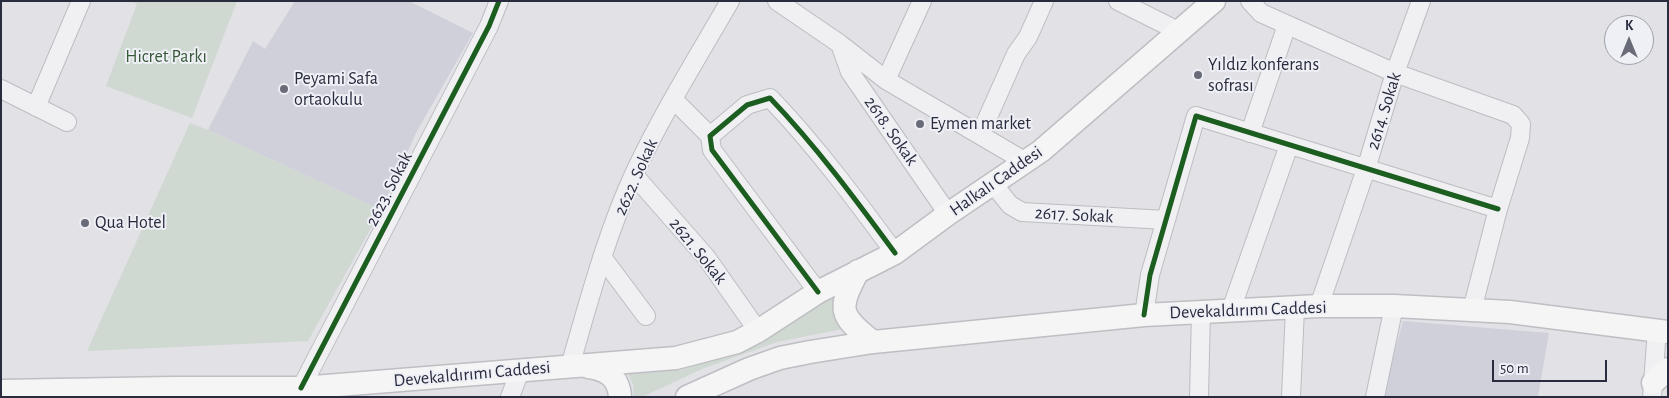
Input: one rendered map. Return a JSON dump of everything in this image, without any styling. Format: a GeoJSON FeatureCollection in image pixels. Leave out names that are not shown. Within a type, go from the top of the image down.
{"type":"FeatureCollection","features":[{"type":"Feature","properties":{"kind":"main road","name":"Halkalı Caddesi"},"geometry":{"type":"LineString","coordinates":[[758,331],[818,292],[895,253],[948,214],[1041,152],[1214,1]]}},
{"type":"Feature","properties":{"kind":"main road"},"geometry":{"type":"LineString","coordinates":[[858,271],[846,293],[844,305],[846,315],[858,330],[873,342]]}},
{"type":"Feature","properties":{"kind":"main road","name":"Devekaldırımı Caddesi"},"geometry":{"type":"LineString","coordinates":[[686,397],[715,383],[780,358],[873,342],[1144,315],[1319,306],[1394,306],[1510,312],[1662,330]]}},
{"type":"Feature","properties":{"kind":"main road","name":"Devekaldırımı Caddesi"},"geometry":{"type":"LineString","coordinates":[[1,391],[58,393],[173,392],[301,388],[520,371],[676,358],[737,342],[758,331]]}},
{"type":"Feature","properties":{"kind":"main road"},"geometry":{"type":"LineString","coordinates":[[574,366],[600,368],[608,373],[616,381],[620,397]]}},
{"type":"Feature","properties":{"kind":"street"},"geometry":{"type":"LineString","coordinates":[[36,107],[81,1]]}},
{"type":"Feature","properties":{"kind":"street","name":"2623. Sokak"},"geometry":{"type":"LineString","coordinates":[[301,388],[489,26],[499,1]]}},
{"type":"Feature","properties":{"kind":"street","name":"2622. Sokak"},"geometry":{"type":"LineString","coordinates":[[574,366],[602,257],[634,175],[673,99],[730,1]]}},
{"type":"Feature","properties":{"kind":"street"},"geometry":{"type":"LineString","coordinates":[[777,1],[840,44],[886,80],[1026,162]]}},
{"type":"Feature","properties":{"kind":"street"},"geometry":{"type":"LineString","coordinates":[[886,80],[922,1]]}},
{"type":"Feature","properties":{"kind":"street"},"geometry":{"type":"LineString","coordinates":[[980,135],[1016,54],[1028,37],[1044,1]]}},
{"type":"Feature","properties":{"kind":"street"},"geometry":{"type":"LineString","coordinates":[[1118,1],[1178,31]]}},
{"type":"Feature","properties":{"kind":"street"},"geometry":{"type":"LineString","coordinates":[[1250,1],[1261,13],[1287,25],[1395,73],[1513,115],[1521,124],[1520,138],[1498,209],[1472,310]]}},
{"type":"Feature","properties":{"kind":"street","name":"2614. Sokak"},"geometry":{"type":"LineString","coordinates":[[1319,306],[1366,169],[1395,73],[1421,1]]}},
{"type":"Feature","properties":{"kind":"street"},"geometry":{"type":"LineString","coordinates":[[1250,133],[1287,25]]}},
{"type":"Feature","properties":{"kind":"street","name":"2618. Sokak"},"geometry":{"type":"LineString","coordinates":[[840,44],[850,72],[948,214]]}},
{"type":"Feature","properties":{"kind":"street"},"geometry":{"type":"LineString","coordinates":[[1,89],[67,122]]}},
{"type":"Feature","properties":{"kind":"street"},"geometry":{"type":"LineString","coordinates":[[710,136],[747,105],[770,98],[791,120],[842,182],[895,253]]}},
{"type":"Feature","properties":{"kind":"street"},"geometry":{"type":"LineString","coordinates":[[673,99],[710,136],[712,150],[818,292]]}},
{"type":"Feature","properties":{"kind":"street"},"geometry":{"type":"LineString","coordinates":[[1144,315],[1150,275],[1196,116],[1498,209]]}},
{"type":"Feature","properties":{"kind":"street"},"geometry":{"type":"LineString","coordinates":[[1231,310],[1289,145]]}},
{"type":"Feature","properties":{"kind":"street","name":"2621. Sokak"},"geometry":{"type":"LineString","coordinates":[[634,175],[706,257],[758,331]]}},
{"type":"Feature","properties":{"kind":"street","name":"2617. Sokak"},"geometry":{"type":"LineString","coordinates":[[994,185],[1010,205],[1022,212],[1166,220]]}},
{"type":"Feature","properties":{"kind":"street"},"geometry":{"type":"LineString","coordinates":[[602,257],[646,316]]}},
{"type":"Feature","properties":{"kind":"street"},"geometry":{"type":"LineString","coordinates":[[1375,397],[1394,306]]}},
{"type":"Feature","properties":{"kind":"street"},"geometry":{"type":"LineString","coordinates":[[1291,397],[1295,308]]}},
{"type":"Feature","properties":{"kind":"street"},"geometry":{"type":"LineString","coordinates":[[1199,397],[1202,312]]}},
{"type":"Feature","properties":{"kind":"street"},"geometry":{"type":"LineString","coordinates":[[1658,383],[1662,330]]}},
{"type":"Feature","properties":{"kind":"street"},"geometry":{"type":"LineString","coordinates":[[510,397],[520,371]]}},
{"type":"Feature","properties":{"kind":"shaded area"},"geometry":{"type":"Polygon","coordinates":[[[295,1],[409,1],[473,33],[417,131],[381,210],[208,130],[253,41],[265,49],[295,1]]]}},
{"type":"Feature","properties":{"kind":"shaded area"},"geometry":{"type":"Polygon","coordinates":[[[1403,321],[1549,333],[1538,397],[1382,397],[1403,321]]]}},
{"type":"Feature","properties":{"kind":"green space","name":"Hicret Parkı"},"geometry":{"type":"Polygon","coordinates":[[[130,1],[237,1],[192,118],[106,86],[137,4],[130,1]]]}},
{"type":"Feature","properties":{"kind":"green space"},"geometry":{"type":"Polygon","coordinates":[[[190,123],[381,210],[308,341],[87,351],[190,123]]]}},
{"type":"Feature","properties":{"kind":"green space"},"geometry":{"type":"Polygon","coordinates":[[[832,297],[848,328],[777,342],[702,369],[642,397],[634,397],[633,384],[628,374],[682,370],[760,344],[832,297]]]}},
{"type":"Feature","properties":{"kind":"cycle path"},"geometry":{"type":"LineString","coordinates":[[301,388],[489,26],[499,1]]}},
{"type":"Feature","properties":{"kind":"cycle path"},"geometry":{"type":"LineString","coordinates":[[818,292],[712,150],[710,136],[747,105],[770,98],[819,154],[895,253]]}},
{"type":"Feature","properties":{"kind":"cycle path"},"geometry":{"type":"LineString","coordinates":[[1144,315],[1150,275],[1196,116],[1498,209]]}},
{"type":"Feature","properties":{"kind":"place","name":"Yıldız konferans sofrası"},"geometry":{"type":"Point","coordinates":[1198,75]}},
{"type":"Feature","properties":{"kind":"place","name":"Peyami Safa ortaokulu"},"geometry":{"type":"Point","coordinates":[284,89]}},
{"type":"Feature","properties":{"kind":"place","name":"Eymen market"},"geometry":{"type":"Point","coordinates":[920,124]}},
{"type":"Feature","properties":{"kind":"place","name":"Qua Hotel"},"geometry":{"type":"Point","coordinates":[85,223]}}]}
